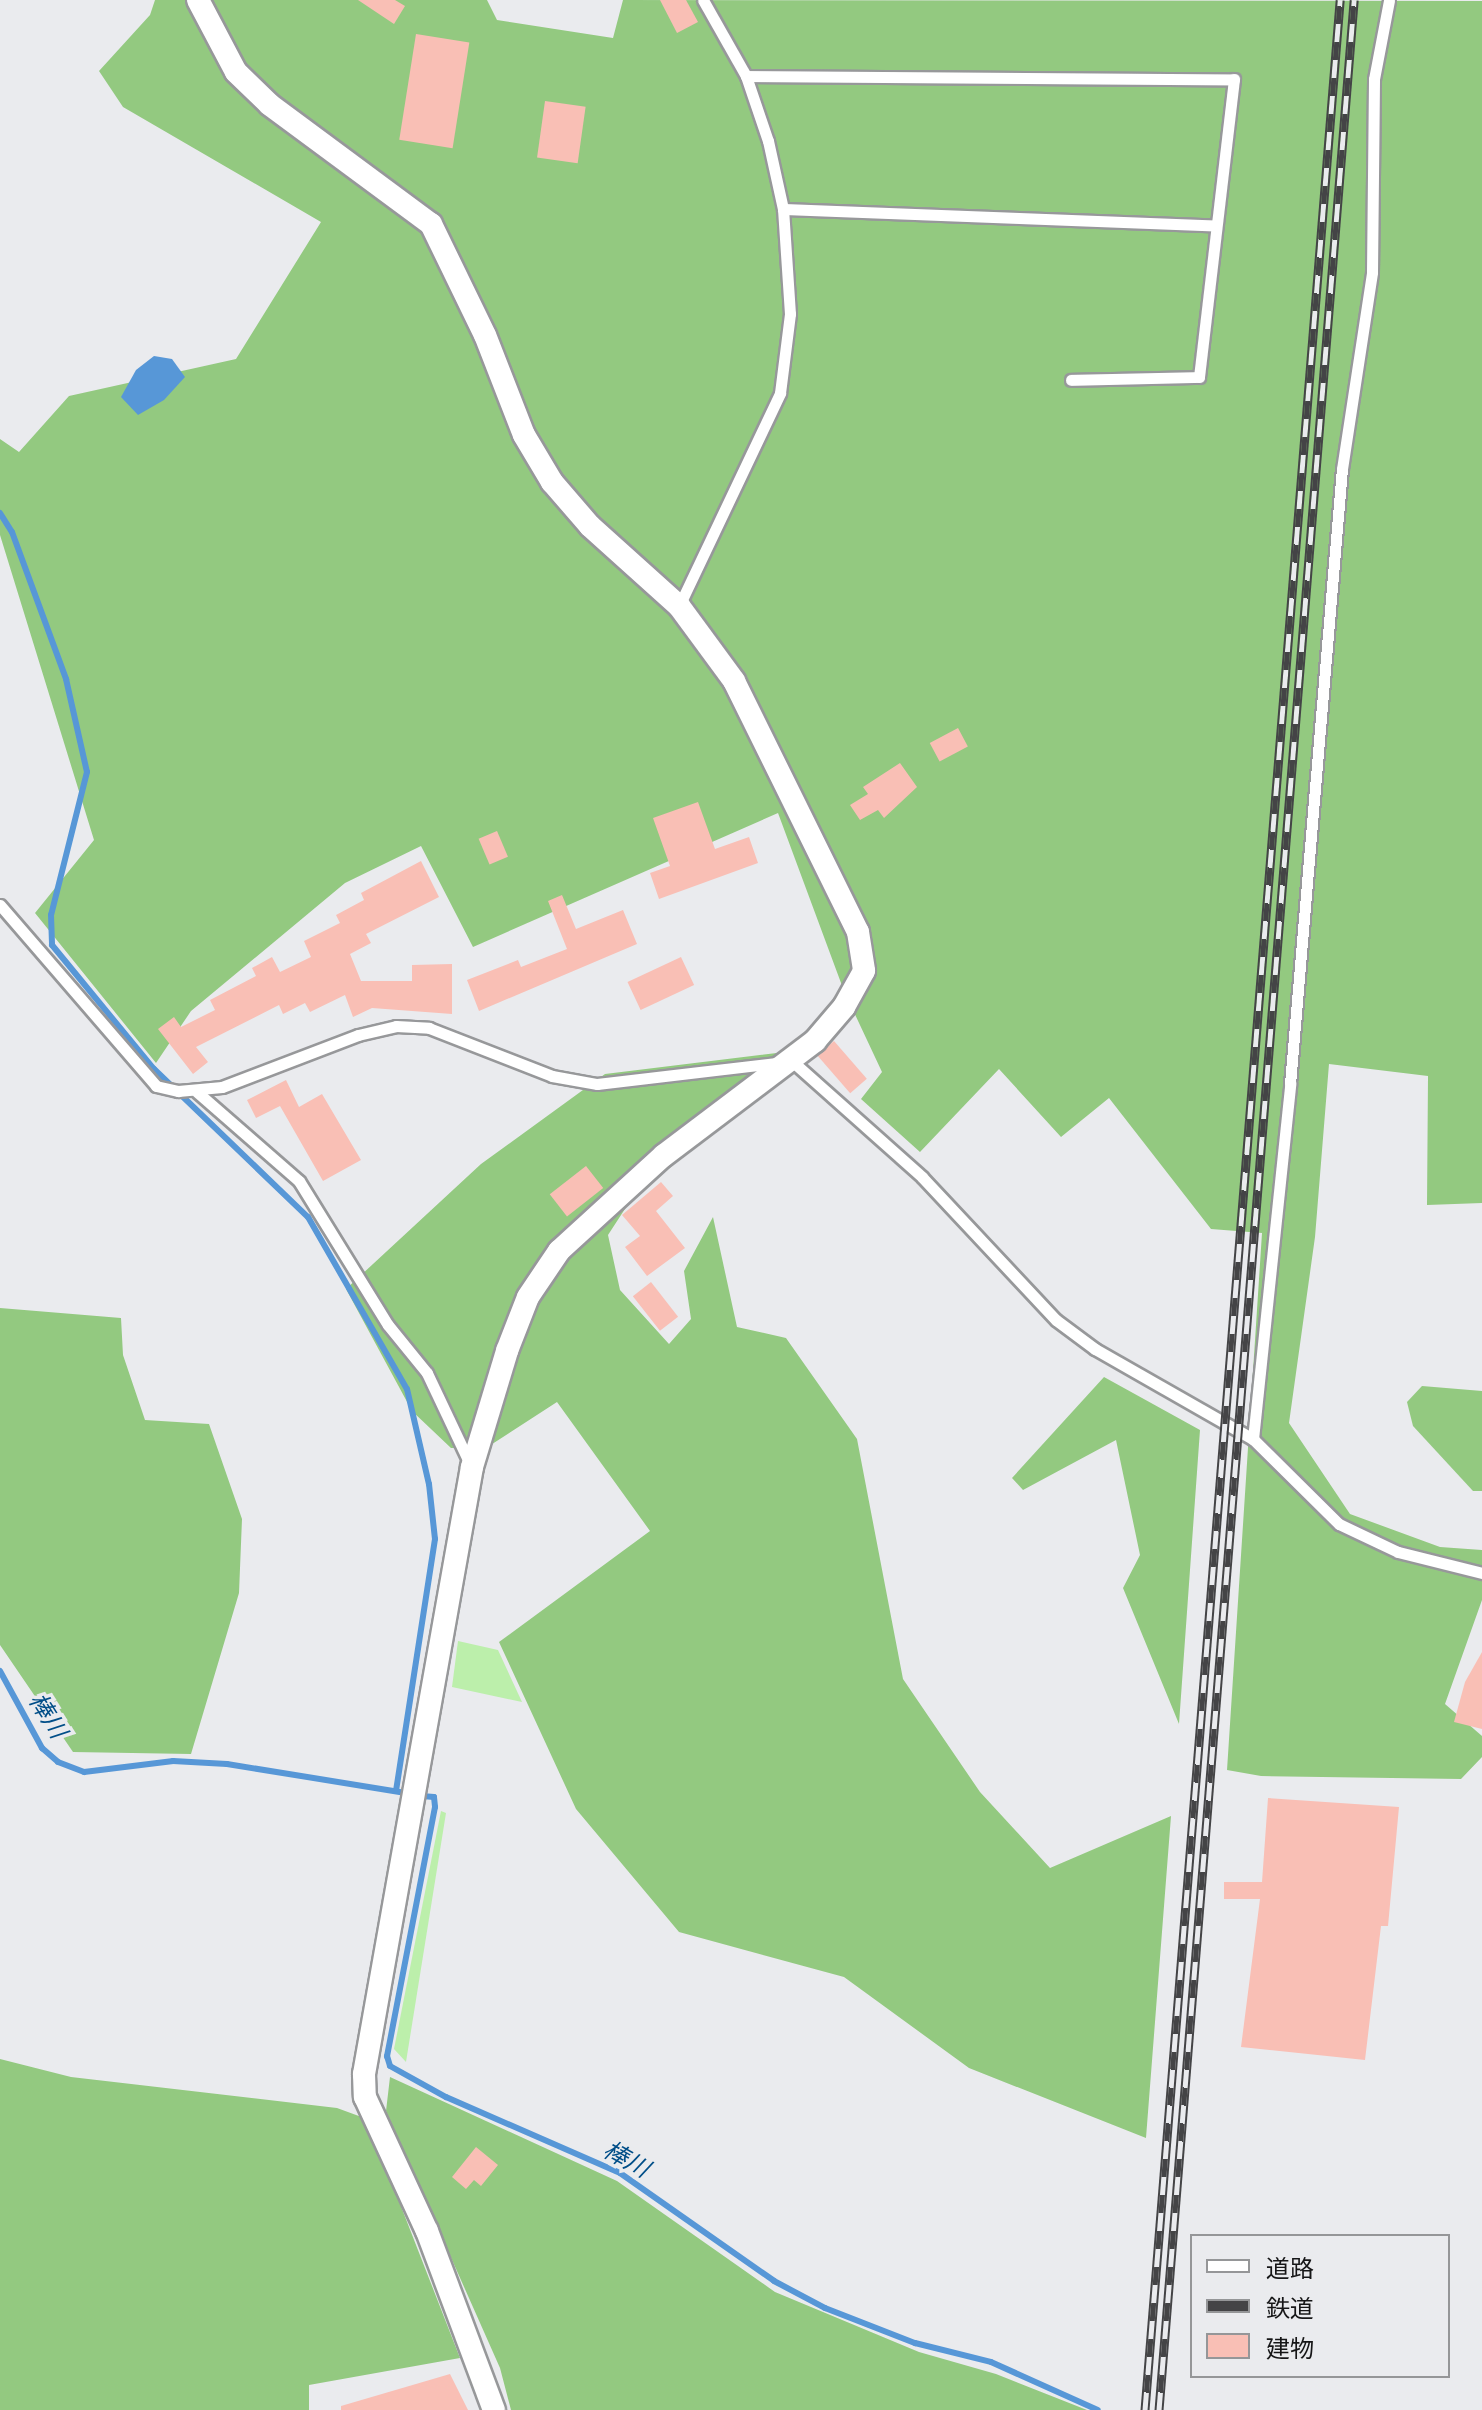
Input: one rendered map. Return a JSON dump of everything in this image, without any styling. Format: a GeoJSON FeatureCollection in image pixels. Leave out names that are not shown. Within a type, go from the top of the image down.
{"type":"FeatureCollection","features":[{"type":"Feature","properties":{"kind":"street"},"geometry":{"type":"LineString","coordinates":[[198,0],[236,72],[258,94],[431,224],[485,335],[524,435],[552,482],[590,526],[679,606],[734,681],[858,932],[864,971],[844,1007],[792,1061],[664,1155],[559,1251],[528,1297],[507,1351],[472,1467],[365,2085],[369,2112],[427,2231],[494,2410]]}},
{"type":"Feature","properties":{"kind":"lane"},"geometry":{"type":"LineString","coordinates":[[679,606],[780,393],[790,314],[783,209],[746,76],[703,0]]}},
{"type":"Feature","properties":{"kind":"lane"},"geometry":{"type":"LineString","coordinates":[[1253,1439],[1290,1084],[1342,469],[1372,272],[1374,79],[1389,0]]}},
{"type":"Feature","properties":{"kind":"lane"},"geometry":{"type":"LineString","coordinates":[[746,76],[1234,79],[1199,377],[1071,380]]}},
{"type":"Feature","properties":{"kind":"lane"},"geometry":{"type":"LineString","coordinates":[[783,209],[1216,226]]}},
{"type":"Feature","properties":{"kind":"lane"},"geometry":{"type":"LineString","coordinates":[[0,905],[156,1086],[197,1092],[358,1035],[396,1026],[429,1028],[552,1076],[597,1084],[792,1061],[922,1177],[1056,1320],[1095,1349],[1253,1439],[1339,1524],[1398,1552],[1482,1573]]}},
{"type":"Feature","properties":{"kind":"lane"},"geometry":{"type":"LineString","coordinates":[[197,1092],[299,1181],[388,1325],[427,1373],[472,1467]]}},
{"type":"Feature","properties":{"kind":"green space"},"geometry":{"type":"Polygon","coordinates":[[[155,0],[487,0],[497,20],[613,38],[623,0],[1482,1],[1482,1203],[1427,1205],[1428,1076],[1329,1064],[1315,1237],[1289,1423],[1350,1514],[1440,1547],[1482,1550],[1482,1600],[1445,1704],[1482,1736],[1482,1757],[1461,1779],[1261,1776],[1227,1770],[1262,1233],[1211,1229],[1109,1098],[1061,1137],[999,1069],[920,1152],[861,1099],[882,1072],[844,991],[778,813],[473,947],[421,846],[345,883],[191,1011],[156,1063],[35,913],[94,840],[0,535],[0,439],[19,452],[69,396],[236,359],[321,222],[123,107],[99,71],[150,15],[155,0]]]}},
{"type":"Feature","properties":{"kind":"green space"},"geometry":{"type":"Polygon","coordinates":[[[785,1052],[677,1129],[608,1235],[620,1290],[669,1344],[691,1319],[684,1271],[713,1217],[737,1327],[786,1338],[857,1439],[903,1679],[980,1792],[1050,1868],[1171,1816],[1146,2138],[969,2068],[844,1977],[679,1932],[576,1809],[499,1642],[650,1531],[557,1402],[486,1448],[451,1448],[412,1411],[346,1289],[481,1164],[605,1074],[785,1052]]]}},
{"type":"Feature","properties":{"kind":"green space"},"geometry":{"type":"Polygon","coordinates":[[[0,1308],[121,1318],[123,1355],[145,1420],[209,1424],[242,1519],[239,1593],[191,1754],[73,1752],[0,1645],[0,1308]]]}},
{"type":"Feature","properties":{"kind":"green space"},"geometry":{"type":"Polygon","coordinates":[[[1104,1377],[1200,1430],[1179,1724],[1123,1588],[1140,1555],[1116,1440],[1023,1490],[1012,1478],[1104,1377]]]}},
{"type":"Feature","properties":{"kind":"green space"},"geometry":{"type":"Polygon","coordinates":[[[1422,1386],[1482,1391],[1482,1491],[1473,1491],[1413,1426],[1407,1402],[1422,1386]]]}},
{"type":"Feature","properties":{"kind":"green space"},"geometry":{"type":"Polygon","coordinates":[[[458,1641],[498,1650],[522,1702],[452,1687],[458,1641]]]}},
{"type":"Feature","properties":{"kind":"green space"},"geometry":{"type":"Polygon","coordinates":[[[441,1811],[446,1813],[406,2062],[394,2049],[441,1811]]]}},
{"type":"Feature","properties":{"kind":"green space"},"geometry":{"type":"Polygon","coordinates":[[[0,2059],[71,2077],[337,2108],[367,2119],[460,2358],[309,2385],[309,2410],[0,2410],[0,2059]]]}},
{"type":"Feature","properties":{"kind":"green space"},"geometry":{"type":"Polygon","coordinates":[[[390,2077],[617,2181],[775,2292],[919,2352],[996,2374],[1087,2410],[511,2410],[500,2368],[386,2111],[390,2077]]]}},
{"type":"Feature","properties":{"kind":"water"},"geometry":{"type":"Polygon","coordinates":[[[154,356],[172,359],[185,377],[164,400],[138,415],[121,397],[136,370],[154,356]]]}},
{"type":"Feature","properties":{"kind":"building"},"geometry":{"type":"Polygon","coordinates":[[[358,0],[395,0],[405,6],[394,24],[358,0]]]}},
{"type":"Feature","properties":{"kind":"building"},"geometry":{"type":"Polygon","coordinates":[[[660,0],[686,0],[698,22],[677,33],[660,0]]]}},
{"type":"Feature","properties":{"kind":"building"},"geometry":{"type":"Polygon","coordinates":[[[416,34],[469,42],[453,148],[399,140],[416,34]]]}},
{"type":"Feature","properties":{"kind":"building"},"geometry":{"type":"Polygon","coordinates":[[[545,101],[586,107],[578,163],[537,157],[545,101]]]}},
{"type":"Feature","properties":{"kind":"building"},"geometry":{"type":"Polygon","coordinates":[[[958,728],[968,747],[940,762],[930,743],[958,728]]]}},
{"type":"Feature","properties":{"kind":"building"},"geometry":{"type":"Polygon","coordinates":[[[900,763],[917,787],[884,818],[878,810],[860,820],[850,805],[868,794],[863,787],[900,763]]]}},
{"type":"Feature","properties":{"kind":"building"},"geometry":{"type":"Polygon","coordinates":[[[698,802],[715,849],[749,837],[758,863],[659,899],[650,873],[670,866],[653,818],[698,802]]]}},
{"type":"Feature","properties":{"kind":"building"},"geometry":{"type":"Polygon","coordinates":[[[497,831],[508,857],[490,865],[479,839],[497,831]]]}},
{"type":"Feature","properties":{"kind":"building"},"geometry":{"type":"Polygon","coordinates":[[[421,861],[439,897],[366,934],[371,943],[350,954],[361,981],[412,981],[412,965],[452,964],[452,1014],[372,1008],[353,1017],[345,995],[310,1012],[305,1003],[283,1014],[279,1005],[196,1047],[208,1062],[193,1074],[158,1029],[174,1017],[181,1027],[215,1010],[210,1000],[256,976],[252,968],[272,957],[280,972],[311,957],[304,941],[340,923],[336,915],[364,900],[361,893],[421,861]]]}},
{"type":"Feature","properties":{"kind":"building"},"geometry":{"type":"Polygon","coordinates":[[[562,895],[576,929],[623,910],[637,944],[479,1011],[467,980],[518,960],[521,967],[567,949],[548,901],[562,895]]]}},
{"type":"Feature","properties":{"kind":"building"},"geometry":{"type":"Polygon","coordinates":[[[681,957],[694,985],[641,1010],[628,982],[681,957]]]}},
{"type":"Feature","properties":{"kind":"building"},"geometry":{"type":"Polygon","coordinates":[[[834,1041],[867,1079],[850,1093],[817,1055],[834,1041]]]}},
{"type":"Feature","properties":{"kind":"building"},"geometry":{"type":"Polygon","coordinates":[[[286,1080],[299,1107],[322,1094],[361,1160],[323,1181],[280,1106],[256,1118],[247,1100],[286,1080]]]}},
{"type":"Feature","properties":{"kind":"building"},"geometry":{"type":"Polygon","coordinates":[[[586,1166],[603,1188],[567,1216],[550,1194],[586,1166]]]}},
{"type":"Feature","properties":{"kind":"building"},"geometry":{"type":"Polygon","coordinates":[[[661,1182],[673,1196],[656,1211],[685,1248],[647,1276],[625,1247],[640,1236],[622,1215],[661,1182]]]}},
{"type":"Feature","properties":{"kind":"building"},"geometry":{"type":"Polygon","coordinates":[[[651,1282],[678,1317],[660,1331],[633,1296],[651,1282]]]}},
{"type":"Feature","properties":{"kind":"building"},"geometry":{"type":"Polygon","coordinates":[[[1482,1652],[1482,1729],[1454,1722],[1465,1682],[1482,1652]]]}},
{"type":"Feature","properties":{"kind":"building"},"geometry":{"type":"Polygon","coordinates":[[[1268,1798],[1399,1807],[1388,1926],[1381,1926],[1365,2060],[1241,2047],[1260,1899],[1224,1899],[1224,1882],[1262,1882],[1268,1798]]]}},
{"type":"Feature","properties":{"kind":"building"},"geometry":{"type":"Polygon","coordinates":[[[476,2147],[498,2165],[481,2186],[474,2180],[466,2189],[452,2177],[476,2147]]]}},
{"type":"Feature","properties":{"kind":"building"},"geometry":{"type":"Polygon","coordinates":[[[450,2374],[468,2410],[341,2410],[341,2406],[450,2374]]]}},
{"type":"Feature","properties":{"kind":"waterway"},"geometry":{"type":"LineString","coordinates":[[0,513],[12,532],[66,679],[87,772],[51,915],[52,945],[154,1069],[308,1217],[407,1389],[429,1484],[435,1539],[396,1791]]}},
{"type":"Feature","properties":{"kind":"waterway","name":"棒川"},"geometry":{"type":"LineString","coordinates":[[0,1671],[42,1748],[58,1762],[84,1772],[173,1761],[227,1764],[406,1793]]}},
{"type":"Feature","properties":{"kind":"waterway","name":"棒川"},"geometry":{"type":"LineString","coordinates":[[422,1796],[434,1797],[435,1807],[387,2056],[390,2066],[446,2097],[620,2173],[774,2281],[825,2308],[915,2343],[991,2362],[1098,2410]]}},
{"type":"Feature","properties":{"kind":"railway"},"geometry":{"type":"LineString","coordinates":[[1145,2410],[1340,0]]}},
{"type":"Feature","properties":{"kind":"railway"},"geometry":{"type":"LineString","coordinates":[[1159,2410],[1354,0]]}}]}
